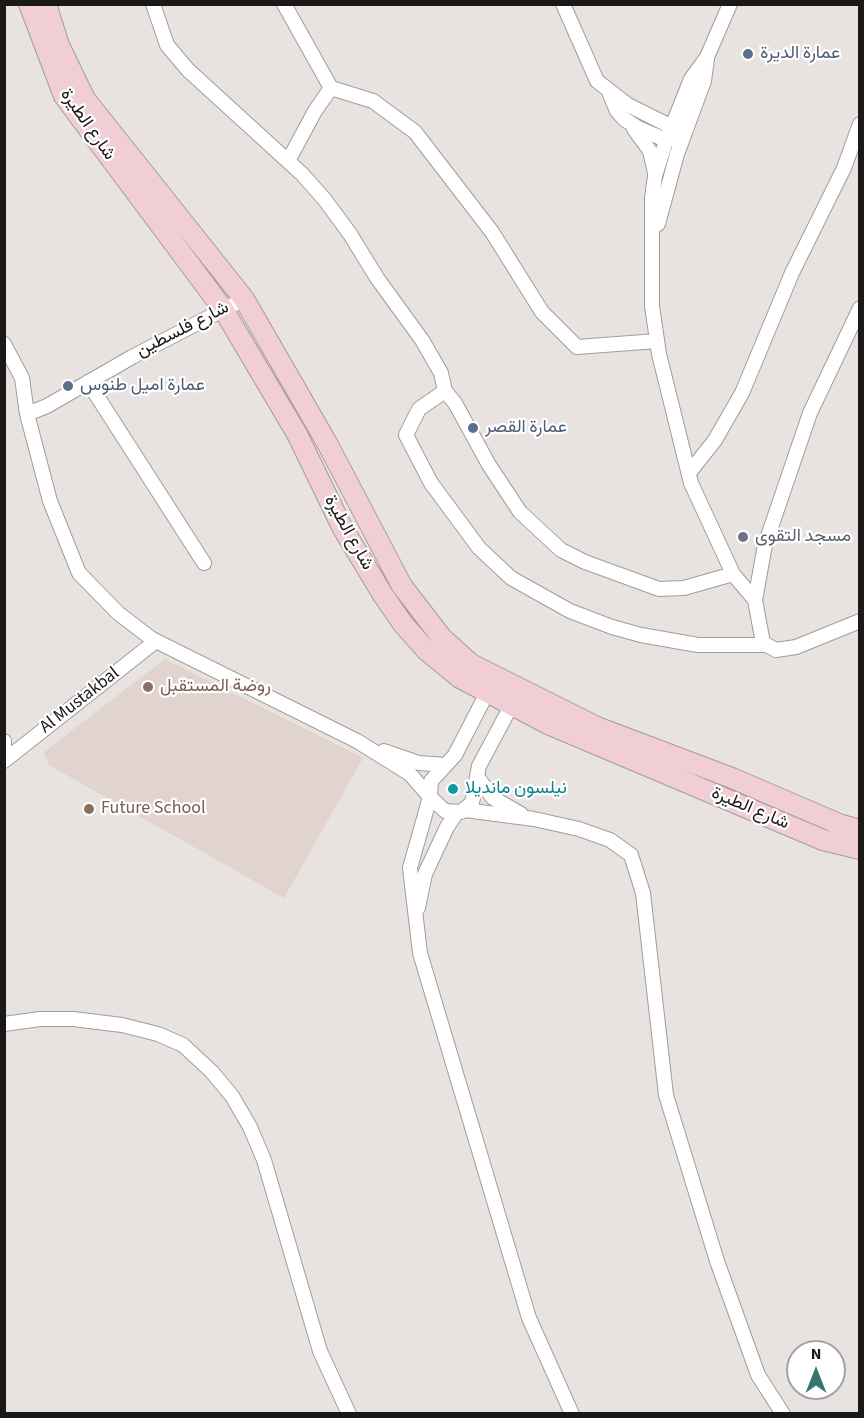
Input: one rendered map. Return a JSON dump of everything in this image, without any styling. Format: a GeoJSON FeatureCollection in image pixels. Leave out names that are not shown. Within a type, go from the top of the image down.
{"type":"FeatureCollection","features":[{"type":"Feature","properties":{"kind":"main road","name":"شارع الطيرة"},"geometry":{"type":"LineString","coordinates":[[29,4],[63,96],[223,309],[289,419],[342,527],[390,604],[426,650],[460,678],[511,706],[823,840],[860,849]]}},
{"type":"Feature","properties":{"kind":"main road","name":"شارع الطيرة"},"geometry":{"type":"LineString","coordinates":[[46,4],[59,45],[85,99],[244,299],[327,443],[402,586],[442,638],[471,664],[597,726],[732,778],[839,824],[860,830]]}},
{"type":"Feature","properties":{"kind":"street"},"geometry":{"type":"LineString","coordinates":[[153,4],[167,45],[188,70],[288,161],[320,194],[350,234],[376,278],[422,340],[441,374],[445,391],[455,403],[489,465],[520,512],[561,550],[585,562],[659,589],[684,588],[733,574]]}},
{"type":"Feature","properties":{"kind":"street"},"geometry":{"type":"LineString","coordinates":[[284,4],[332,88],[373,101],[415,132],[492,231],[542,312],[577,347],[657,341]]}},
{"type":"Feature","properties":{"kind":"street"},"geometry":{"type":"LineString","coordinates":[[563,4],[597,81],[609,92],[641,112],[672,126],[683,138]]}},
{"type":"Feature","properties":{"kind":"street"},"geometry":{"type":"LineString","coordinates":[[730,4],[707,57],[691,79],[666,140],[655,176],[652,198],[654,246],[652,306],[657,341],[689,472],[733,574],[755,600]]}},
{"type":"Feature","properties":{"kind":"street"},"geometry":{"type":"LineString","coordinates":[[654,246],[683,138],[704,81],[707,57]]}},
{"type":"Feature","properties":{"kind":"street"},"geometry":{"type":"LineString","coordinates":[[288,161],[315,111],[332,88]]}},
{"type":"Feature","properties":{"kind":"street"},"geometry":{"type":"LineString","coordinates":[[609,92],[617,111],[641,136],[650,151],[655,176]]}},
{"type":"Feature","properties":{"kind":"street"},"geometry":{"type":"LineString","coordinates":[[641,112],[654,113],[669,110],[684,96]]}},
{"type":"Feature","properties":{"kind":"street"},"geometry":{"type":"LineString","coordinates":[[624,119],[666,140],[683,138]]}},
{"type":"Feature","properties":{"kind":"street"},"geometry":{"type":"LineString","coordinates":[[689,472],[715,440],[742,393],[792,273],[844,168],[860,124]]}},
{"type":"Feature","properties":{"kind":"street","name":"شارع فلسطين"},"geometry":{"type":"LineString","coordinates":[[27,414],[47,406],[244,299]]}},
{"type":"Feature","properties":{"kind":"street"},"geometry":{"type":"LineString","coordinates":[[765,645],[759,635],[755,600],[765,545],[810,413],[860,308]]}},
{"type":"Feature","properties":{"kind":"street"},"geometry":{"type":"LineString","coordinates":[[4,344],[22,378],[27,414],[50,501],[79,573],[118,613],[156,641],[357,741],[410,774],[439,808],[534,819],[610,840],[631,855],[638,869],[651,950],[653,999],[666,1095],[717,1261],[758,1375],[783,1413]]}},
{"type":"Feature","properties":{"kind":"street"},"geometry":{"type":"LineString","coordinates":[[88,382],[204,563]]}},
{"type":"Feature","properties":{"kind":"street"},"geometry":{"type":"LineString","coordinates":[[445,391],[419,410],[406,435],[431,483],[479,548],[511,578],[570,610],[634,633],[698,645],[765,645],[776,650],[796,647],[860,621]]}},
{"type":"Feature","properties":{"kind":"street","name":"Al Mustakbal"},"geometry":{"type":"LineString","coordinates":[[5,760],[156,641]]}},
{"type":"Feature","properties":{"kind":"street"},"geometry":{"type":"LineString","coordinates":[[416,916],[425,874],[447,827],[474,797],[479,766],[511,706],[508,683],[487,693],[455,755],[431,781],[430,797],[410,868],[420,953],[529,1318],[572,1413]]}},
{"type":"Feature","properties":{"kind":"street"},"geometry":{"type":"LineString","coordinates":[[4,741],[5,760]]}},
{"type":"Feature","properties":{"kind":"street"},"geometry":{"type":"LineString","coordinates":[[357,741],[413,761],[446,765]]}},
{"type":"Feature","properties":{"kind":"street"},"geometry":{"type":"LineString","coordinates":[[478,778],[493,798],[534,819]]}},
{"type":"Feature","properties":{"kind":"street"},"geometry":{"type":"LineString","coordinates":[[4,1024],[40,1019],[73,1019],[122,1025],[158,1034],[183,1045],[212,1072],[232,1096],[250,1127],[264,1160],[320,1351],[349,1413]]}},
{"type":"Feature","properties":{"kind":"shaded area"},"geometry":{"type":"Polygon","coordinates":[[[165,659],[363,758],[284,898],[49,765],[44,752],[165,659]]]}},
{"type":"Feature","properties":{"kind":"place","name":"عمارة الديرة"},"geometry":{"type":"Point","coordinates":[748,54]}},
{"type":"Feature","properties":{"kind":"place","name":"عمارة اميل طنوس"},"geometry":{"type":"Point","coordinates":[68,386]}},
{"type":"Feature","properties":{"kind":"place","name":"عمارة القصر"},"geometry":{"type":"Point","coordinates":[473,428]}},
{"type":"Feature","properties":{"kind":"place","name":"مسجد التقوى"},"geometry":{"type":"Point","coordinates":[743,537]}},
{"type":"Feature","properties":{"kind":"place","name":"روضة المستقبل"},"geometry":{"type":"Point","coordinates":[148,687]}},
{"type":"Feature","properties":{"kind":"place","name":"نيلسون مانديلا"},"geometry":{"type":"Point","coordinates":[453,789]}},
{"type":"Feature","properties":{"kind":"place","name":"Future School"},"geometry":{"type":"Point","coordinates":[89,809]}}]}
